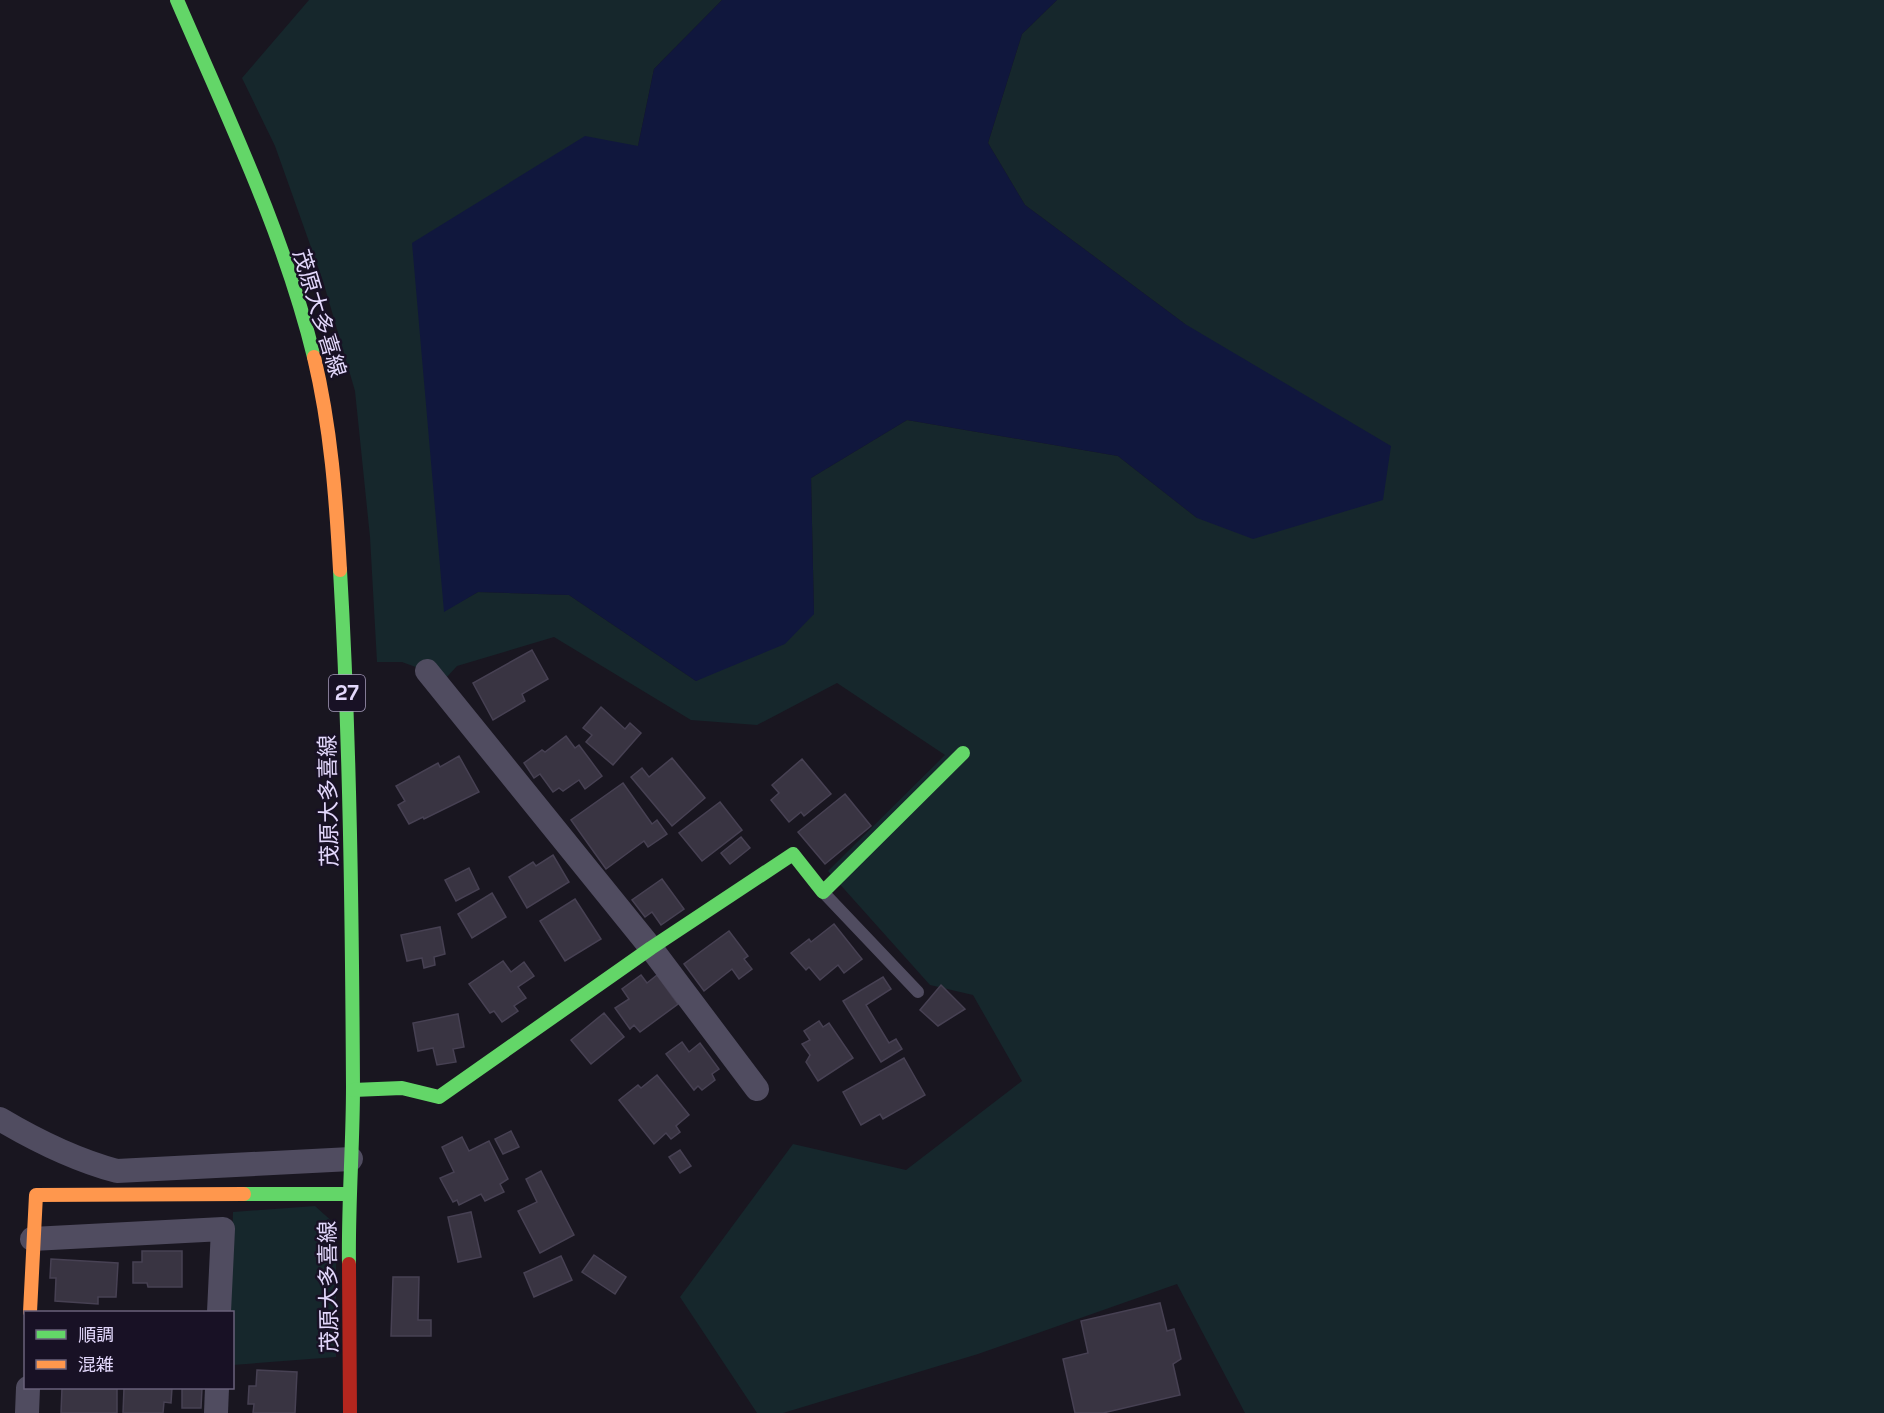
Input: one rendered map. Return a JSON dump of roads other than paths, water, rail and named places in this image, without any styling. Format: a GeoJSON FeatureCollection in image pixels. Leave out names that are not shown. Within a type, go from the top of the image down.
{"type":"FeatureCollection","features":[{"type":"Feature","properties":{"kind":"main road","name":"茂原大多喜線"},"geometry":{"type":"LineString","coordinates":[[177,0],[240,145],[303,313],[326,407],[336,490],[347,687],[353,1090],[348,1194],[350,1413]]}},
{"type":"Feature","properties":{"kind":"main road"},"geometry":{"type":"LineString","coordinates":[[353,1090],[402,1088],[439,1097],[651,948],[793,854],[823,891],[963,753]]}},
{"type":"Feature","properties":{"kind":"main road"},"geometry":{"type":"LineString","coordinates":[[30,1311],[36,1195],[348,1194]]}},
{"type":"Feature","properties":{"kind":"street"},"geometry":{"type":"LineString","coordinates":[[427,671],[651,948],[758,1089]]}},
{"type":"Feature","properties":{"kind":"street"},"geometry":{"type":"LineString","coordinates":[[0,1119],[28,1136],[92,1165],[117,1171],[351,1159]]}},
{"type":"Feature","properties":{"kind":"street"},"geometry":{"type":"LineString","coordinates":[[32,1239],[223,1229],[219,1311]]}},
{"type":"Feature","properties":{"kind":"street"},"geometry":{"type":"LineString","coordinates":[[27,1413],[28,1389]]}},
{"type":"Feature","properties":{"kind":"street"},"geometry":{"type":"LineString","coordinates":[[216,1413],[217,1389]]}},
{"type":"Feature","properties":{"kind":"lane"},"geometry":{"type":"LineString","coordinates":[[823,891],[918,992]]}},
{"type":"Feature","properties":{"kind":"water"},"geometry":{"type":"Polygon","coordinates":[[[722,0],[1057,0],[1022,34],[988,143],[1025,205],[1185,324],[1391,446],[1383,500],[1253,539],[1197,518],[1118,456],[907,420],[811,478],[814,614],[785,644],[696,681],[569,595],[478,592],[444,612],[412,243],[585,136],[638,146],[654,69],[722,0]]]}}]}
